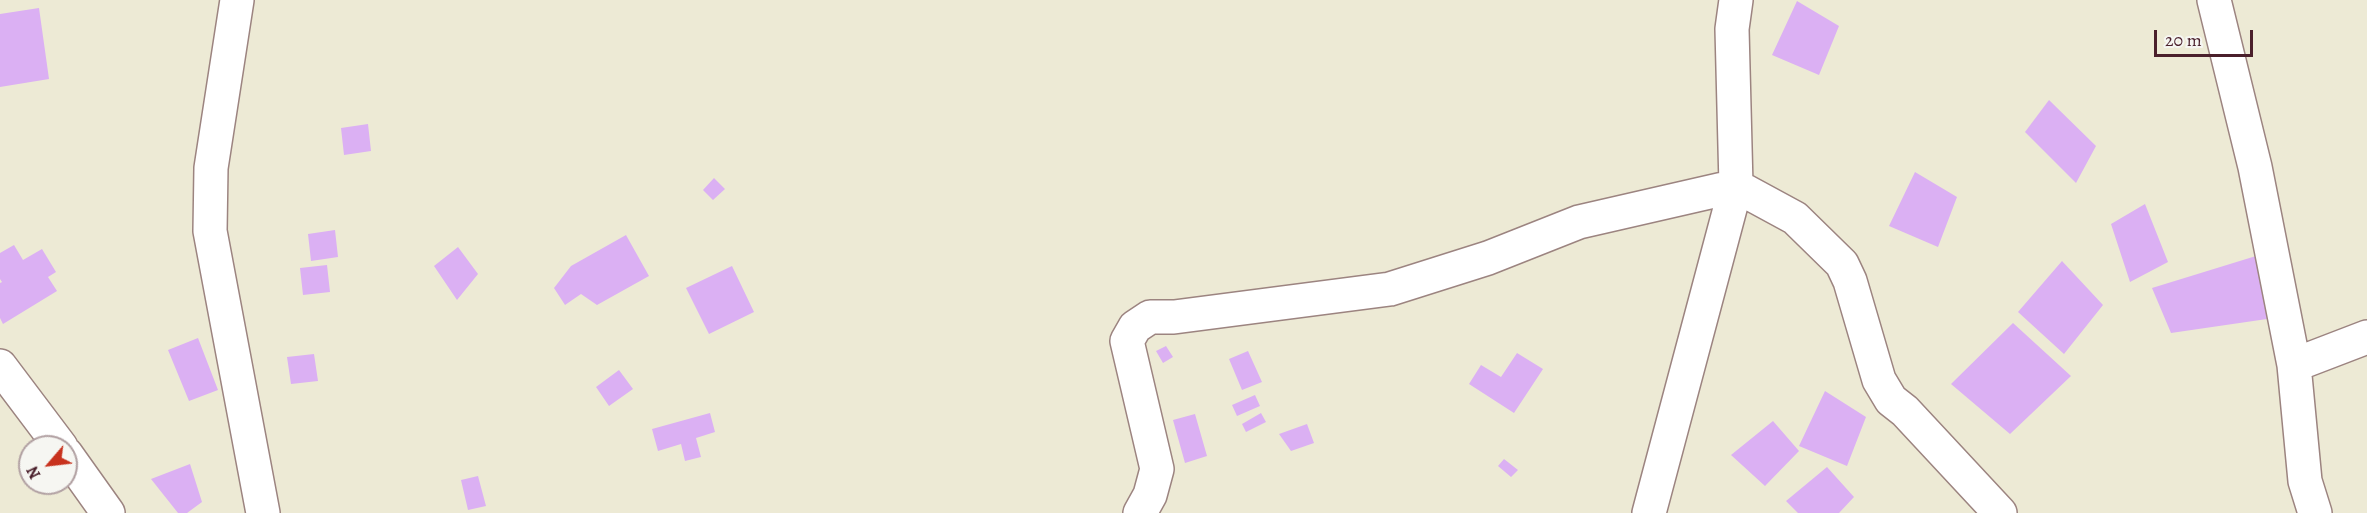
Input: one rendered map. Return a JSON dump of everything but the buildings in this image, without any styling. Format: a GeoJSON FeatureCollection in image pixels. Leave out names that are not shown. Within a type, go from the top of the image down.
{"type":"FeatureCollection","features":[{"type":"Feature","properties":{"kind":"street"},"geometry":{"type":"LineString","coordinates":[[237,0],[211,168],[210,231],[263,513]]}},
{"type":"Feature","properties":{"kind":"street"},"geometry":{"type":"LineString","coordinates":[[1649,513],[1736,186],[1732,29],[1736,0]]}},
{"type":"Feature","properties":{"kind":"street"},"geometry":{"type":"LineString","coordinates":[[2214,0],[2255,167],[2294,365],[2305,481],[2314,513]]}},
{"type":"Feature","properties":{"kind":"street"},"geometry":{"type":"LineString","coordinates":[[1140,513],[1149,495],[1157,469],[1127,341],[1135,327],[1150,317],[1174,317],[1390,290],[1488,258],[1580,222],[1736,186],[1795,218],[1842,264],[1850,281],[1879,380],[1891,400],[1905,411],[2000,513]]}},
{"type":"Feature","properties":{"kind":"street"},"geometry":{"type":"LineString","coordinates":[[2294,365],[2367,338]]}},
{"type":"Feature","properties":{"kind":"street"},"geometry":{"type":"LineString","coordinates":[[0,366],[52,435]]}},
{"type":"Feature","properties":{"kind":"street"},"geometry":{"type":"LineString","coordinates":[[78,470],[108,513]]}}]}
